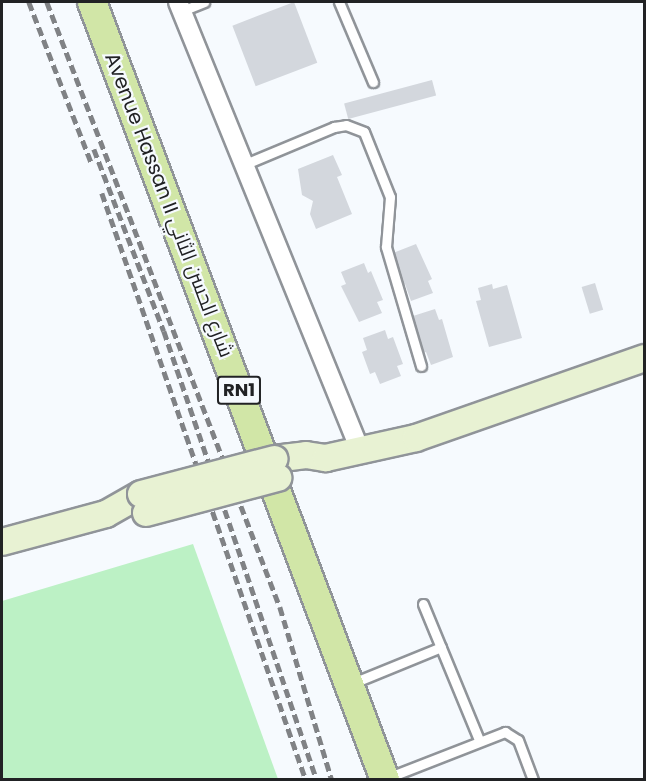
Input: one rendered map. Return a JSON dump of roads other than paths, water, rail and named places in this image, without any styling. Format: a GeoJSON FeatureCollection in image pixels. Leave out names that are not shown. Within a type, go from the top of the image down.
{"type":"FeatureCollection","features":[{"type":"Feature","properties":{"kind":"main road","name":"Avenue Hassan II شارع الحسن الثاني"},"geometry":{"type":"LineString","coordinates":[[92,2],[385,779]]}},
{"type":"Feature","properties":{"kind":"main road"},"geometry":{"type":"LineString","coordinates":[[2,542],[276,469],[305,471],[326,458],[492,414],[643,364]]}},
{"type":"Feature","properties":{"kind":"street"},"geometry":{"type":"LineString","coordinates":[[180,6],[360,450]]}},
{"type":"Feature","properties":{"kind":"lane"},"geometry":{"type":"LineString","coordinates":[[180,6],[204,2]]}},
{"type":"Feature","properties":{"kind":"lane"},"geometry":{"type":"LineString","coordinates":[[339,2],[373,82]]}},
{"type":"Feature","properties":{"kind":"lane"},"geometry":{"type":"LineString","coordinates":[[243,165],[334,127],[346,125],[364,132],[390,197],[386,248],[421,366]]}},
{"type":"Feature","properties":{"kind":"lane"},"geometry":{"type":"LineString","coordinates":[[423,604],[479,740]]}},
{"type":"Feature","properties":{"kind":"lane"},"geometry":{"type":"LineString","coordinates":[[351,684],[441,647]]}},
{"type":"Feature","properties":{"kind":"lane"},"geometry":{"type":"LineString","coordinates":[[385,779],[498,733],[513,734],[533,780]]}},
{"type":"Feature","properties":{"kind":"railway"},"geometry":{"type":"LineString","coordinates":[[29,2],[91,162]]}},
{"type":"Feature","properties":{"kind":"railway"},"geometry":{"type":"LineString","coordinates":[[47,2],[280,607],[332,780]]}},
{"type":"Feature","properties":{"kind":"railway"},"geometry":{"type":"LineString","coordinates":[[94,149],[164,331],[317,780]]}},
{"type":"Feature","properties":{"kind":"railway"},"geometry":{"type":"LineString","coordinates":[[102,193],[306,780]]}}]}
